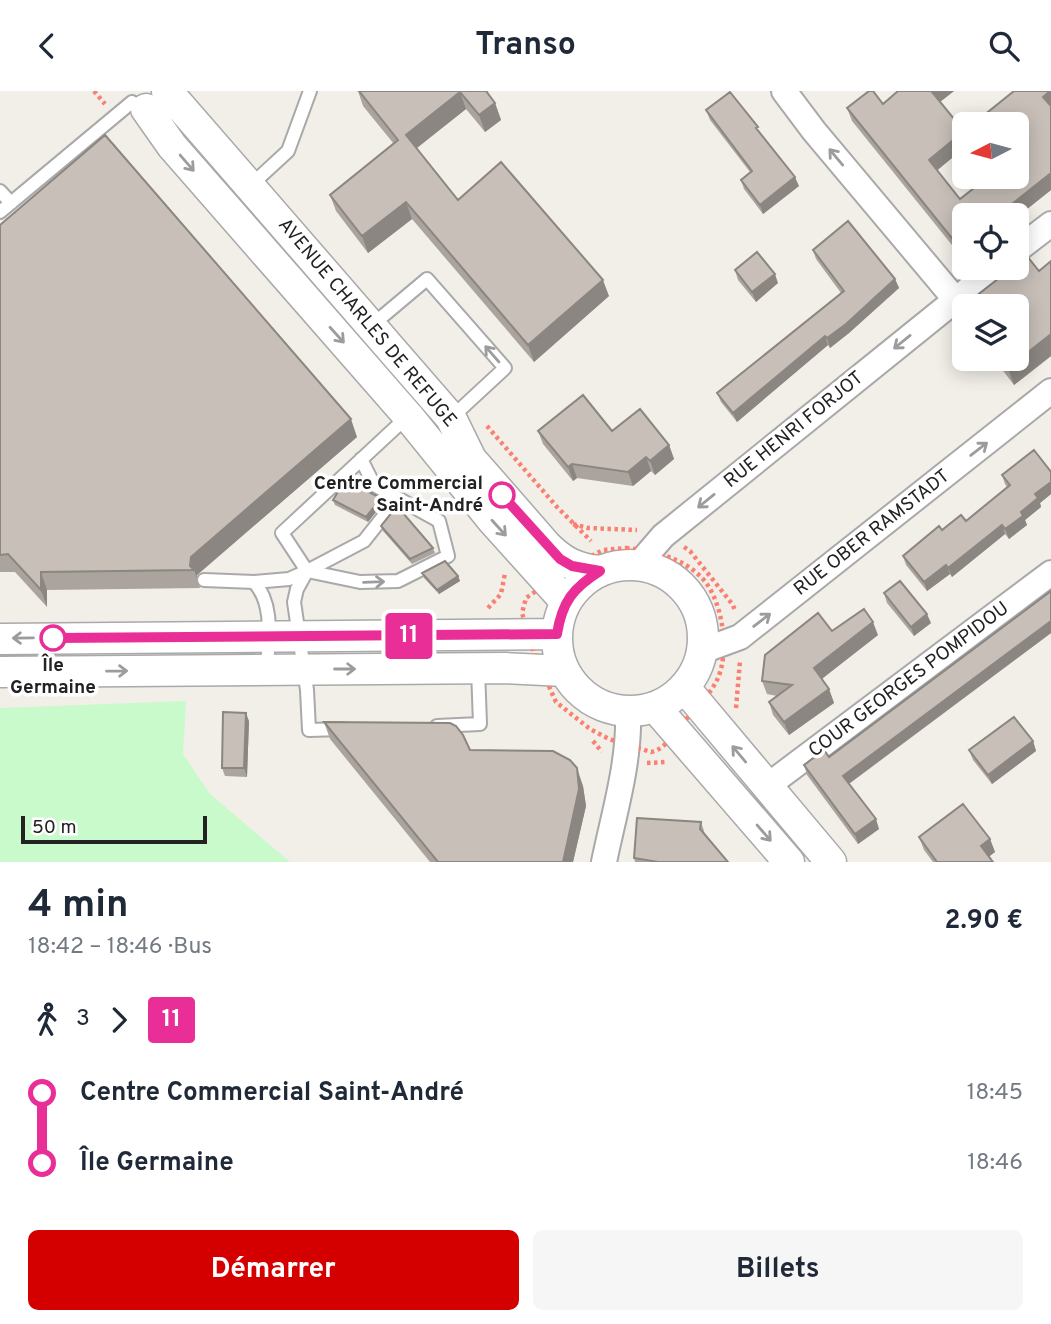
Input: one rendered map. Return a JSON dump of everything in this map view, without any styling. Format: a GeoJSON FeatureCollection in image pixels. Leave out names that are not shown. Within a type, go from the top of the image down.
{"type":"FeatureCollection","features":[{"type":"Feature","properties":{"kind":"street"},"geometry":{"type":"LineString","coordinates":[[784,91],[814,131],[952,295]]}},
{"type":"Feature","properties":{"kind":"street","name":"AVENUE CHARLES DE REFUGE"},"geometry":{"type":"LineString","coordinates":[[148,97],[251,185],[371,325],[493,521],[578,574]]}},
{"type":"Feature","properties":{"kind":"street","name":"AVENUE CHARLES DE REFUGE"},"geometry":{"type":"LineString","coordinates":[[148,97],[172,146],[418,404],[451,418],[471,459],[547,546],[578,574]]}},
{"type":"Feature","properties":{"kind":"street"},"geometry":{"type":"LineString","coordinates":[[1029,241],[1051,224]]}},
{"type":"Feature","properties":{"kind":"street","name":"RUE HENRI FORJOT"},"geometry":{"type":"LineString","coordinates":[[961,294],[980,280]]}},
{"type":"Feature","properties":{"kind":"street","name":"RUE HENRI FORJOT"},"geometry":{"type":"LineString","coordinates":[[645,558],[663,536],[952,301]]}},
{"type":"Feature","properties":{"kind":"street","name":"RUE OBER RAMSTADT"},"geometry":{"type":"LineString","coordinates":[[713,647],[740,637],[1046,404]]}},
{"type":"Feature","properties":{"kind":"street"},"geometry":{"type":"LineString","coordinates":[[0,639],[543,635],[559,617],[578,574],[645,558],[680,585],[695,604],[702,627],[713,647],[695,670],[691,696],[831,862]]}},
{"type":"Feature","properties":{"kind":"street","name":"COUR GEORGES POMPIDOU"},"geometry":{"type":"LineString","coordinates":[[766,787],[1051,573]]}},
{"type":"Feature","properties":{"kind":"street"},"geometry":{"type":"LineString","coordinates":[[543,635],[558,653],[552,670]]}},
{"type":"Feature","properties":{"kind":"street"},"geometry":{"type":"LineString","coordinates":[[0,672],[552,670],[591,700],[609,709],[642,709],[671,699],[691,696]]}},
{"type":"Feature","properties":{"kind":"street"},"geometry":{"type":"LineString","coordinates":[[642,709],[676,731],[789,862]]}},
{"type":"Feature","properties":{"kind":"street"},"geometry":{"type":"LineString","coordinates":[[604,862],[627,745],[642,709]]}},
{"type":"Feature","properties":{"kind":"lane"},"geometry":{"type":"LineString","coordinates":[[251,185],[288,151],[310,91]]}},
{"type":"Feature","properties":{"kind":"lane"},"geometry":{"type":"LineString","coordinates":[[0,212],[148,97]]}},
{"type":"Feature","properties":{"kind":"lane"},"geometry":{"type":"LineString","coordinates":[[0,191],[10,203]]}},
{"type":"Feature","properties":{"kind":"lane"},"geometry":{"type":"LineString","coordinates":[[371,325],[427,279],[505,368],[451,418]]}},
{"type":"Feature","properties":{"kind":"lane"},"geometry":{"type":"LineString","coordinates":[[361,460],[374,485],[439,521],[448,557],[398,581],[360,582],[307,571],[282,533],[418,404]]}},
{"type":"Feature","properties":{"kind":"lane"},"geometry":{"type":"LineString","coordinates":[[204,580],[254,582],[289,579],[364,541],[398,498]]}},
{"type":"Feature","properties":{"kind":"lane"},"geometry":{"type":"LineString","coordinates":[[307,571],[297,589],[294,602],[304,669],[309,730],[362,728]]}},
{"type":"Feature","properties":{"kind":"lane"},"geometry":{"type":"LineString","coordinates":[[254,582],[263,591],[267,602],[267,670]]}},
{"type":"Feature","properties":{"kind":"lane"},"geometry":{"type":"LineString","coordinates":[[427,726],[480,724],[478,669]]}},
{"type":"Feature","properties":{"kind":"path"},"geometry":{"type":"LineString","coordinates":[[572,524],[578,574]]}},
{"type":"Feature","properties":{"kind":"path"},"geometry":{"type":"LineString","coordinates":[[626,548],[645,558],[676,561],[701,576],[715,599],[722,622],[713,647],[723,660],[716,683],[691,696],[676,731],[658,751],[651,752],[590,729],[556,702],[552,670],[543,635],[522,613],[526,598],[626,548]]}},
{"type":"Feature","properties":{"kind":"path"},"geometry":{"type":"LineString","coordinates":[[483,612],[495,603],[501,594],[505,569]]}},
{"type":"Feature","properties":{"kind":"green space"},"geometry":{"type":"Polygon","coordinates":[[[186,701],[183,754],[210,794],[290,862],[0,862],[0,708],[186,701]]]}},
{"type":"Feature","properties":{"kind":"building"},"geometry":{"type":"Polygon","coordinates":[[[359,91],[486,91],[495,103],[479,115],[460,92],[406,135],[458,200],[501,162],[603,280],[528,345],[406,202],[362,236],[330,195],[398,140],[359,91]]]}},
{"type":"Feature","properties":{"kind":"building"},"geometry":{"type":"Polygon","coordinates":[[[869,91],[873,91],[883,104],[898,91],[933,91],[952,116],[952,141],[929,160],[960,199],[973,189],[1029,189],[1029,112],[988,112],[1014,91],[1050,91],[1043,97],[1051,106],[1051,173],[1013,203],[952,203],[952,238],[847,108],[869,91]]]}},
{"type":"Feature","properties":{"kind":"building"},"geometry":{"type":"Polygon","coordinates":[[[730,92],[795,177],[760,205],[741,180],[752,171],[706,110],[730,92]]]}},
{"type":"Feature","properties":{"kind":"building"},"geometry":{"type":"Polygon","coordinates":[[[105,135],[351,419],[191,557],[190,566],[194,570],[41,572],[41,590],[8,554],[0,555],[0,225],[105,135]]]}},
{"type":"Feature","properties":{"kind":"building"},"geometry":{"type":"Polygon","coordinates":[[[848,221],[895,279],[846,324],[827,338],[825,336],[733,413],[717,393],[844,291],[813,250],[848,221]]]}},
{"type":"Feature","properties":{"kind":"building"},"geometry":{"type":"Polygon","coordinates":[[[757,252],[775,274],[752,292],[735,270],[757,252]]]}},
{"type":"Feature","properties":{"kind":"building"},"geometry":{"type":"Polygon","coordinates":[[[1029,258],[1039,271],[1051,261],[1051,334],[1029,351],[1029,294],[979,294],[997,280],[1029,280],[1029,258]]]}},
{"type":"Feature","properties":{"kind":"building"},"geometry":{"type":"Polygon","coordinates":[[[583,395],[612,431],[640,409],[669,445],[650,461],[646,457],[628,472],[572,464],[568,467],[538,431],[583,395]]]}},
{"type":"Feature","properties":{"kind":"building"},"geometry":{"type":"Polygon","coordinates":[[[1034,450],[1051,472],[1051,482],[1035,494],[1038,498],[1021,512],[1023,516],[1005,529],[1002,525],[948,568],[946,565],[924,582],[903,556],[939,526],[942,530],[961,515],[966,521],[1010,485],[1002,475],[1034,450]]]}},
{"type":"Feature","properties":{"kind":"building"},"geometry":{"type":"Polygon","coordinates":[[[345,480],[381,498],[366,517],[333,500],[345,480]]]}},
{"type":"Feature","properties":{"kind":"building"},"geometry":{"type":"Polygon","coordinates":[[[397,506],[433,548],[410,559],[381,526],[397,506]]]}},
{"type":"Feature","properties":{"kind":"building"},"geometry":{"type":"Polygon","coordinates":[[[445,561],[458,576],[437,590],[422,573],[445,561]]]}},
{"type":"Feature","properties":{"kind":"building"},"geometry":{"type":"Polygon","coordinates":[[[900,581],[927,614],[911,627],[884,593],[900,581]]]}},
{"type":"Feature","properties":{"kind":"building"},"geometry":{"type":"Polygon","coordinates":[[[1051,591],[1051,621],[843,776],[876,819],[855,834],[804,765],[824,750],[829,757],[1051,591]]]}},
{"type":"Feature","properties":{"kind":"building"},"geometry":{"type":"Polygon","coordinates":[[[864,609],[873,622],[814,668],[829,689],[784,722],[769,702],[792,685],[762,681],[765,655],[818,613],[832,631],[864,609]]]}},
{"type":"Feature","properties":{"kind":"building"},"geometry":{"type":"Polygon","coordinates":[[[223,712],[246,713],[244,768],[222,768],[223,712]]]}},
{"type":"Feature","properties":{"kind":"building"},"geometry":{"type":"Polygon","coordinates":[[[1014,717],[1033,741],[988,775],[969,750],[1014,717]]]}},
{"type":"Feature","properties":{"kind":"building"},"geometry":{"type":"Polygon","coordinates":[[[324,722],[450,723],[463,735],[470,750],[553,751],[570,760],[577,768],[579,789],[563,862],[438,862],[324,722]]]}},
{"type":"Feature","properties":{"kind":"building"},"geometry":{"type":"Polygon","coordinates":[[[963,804],[990,839],[981,846],[993,862],[937,862],[919,837],[963,804]]]}},
{"type":"Feature","properties":{"kind":"building"},"geometry":{"type":"Polygon","coordinates":[[[637,818],[701,822],[700,829],[728,862],[658,862],[634,858],[637,818]]]}},
{"type":"Feature","properties":{"kind":"bus line","name":"11"},"geometry":{"type":"LineString","coordinates":[[53,638],[557,634],[559,617],[566,602],[580,584],[600,571],[585,570],[560,559],[502,495]]}},
{"type":"Feature","properties":{"kind":"place","name":"Centre Commercial Saint-André"},"geometry":{"type":"Point","coordinates":[502,495]}},
{"type":"Feature","properties":{"kind":"place","name":"Île Germaine"},"geometry":{"type":"Point","coordinates":[53,638]}}]}
